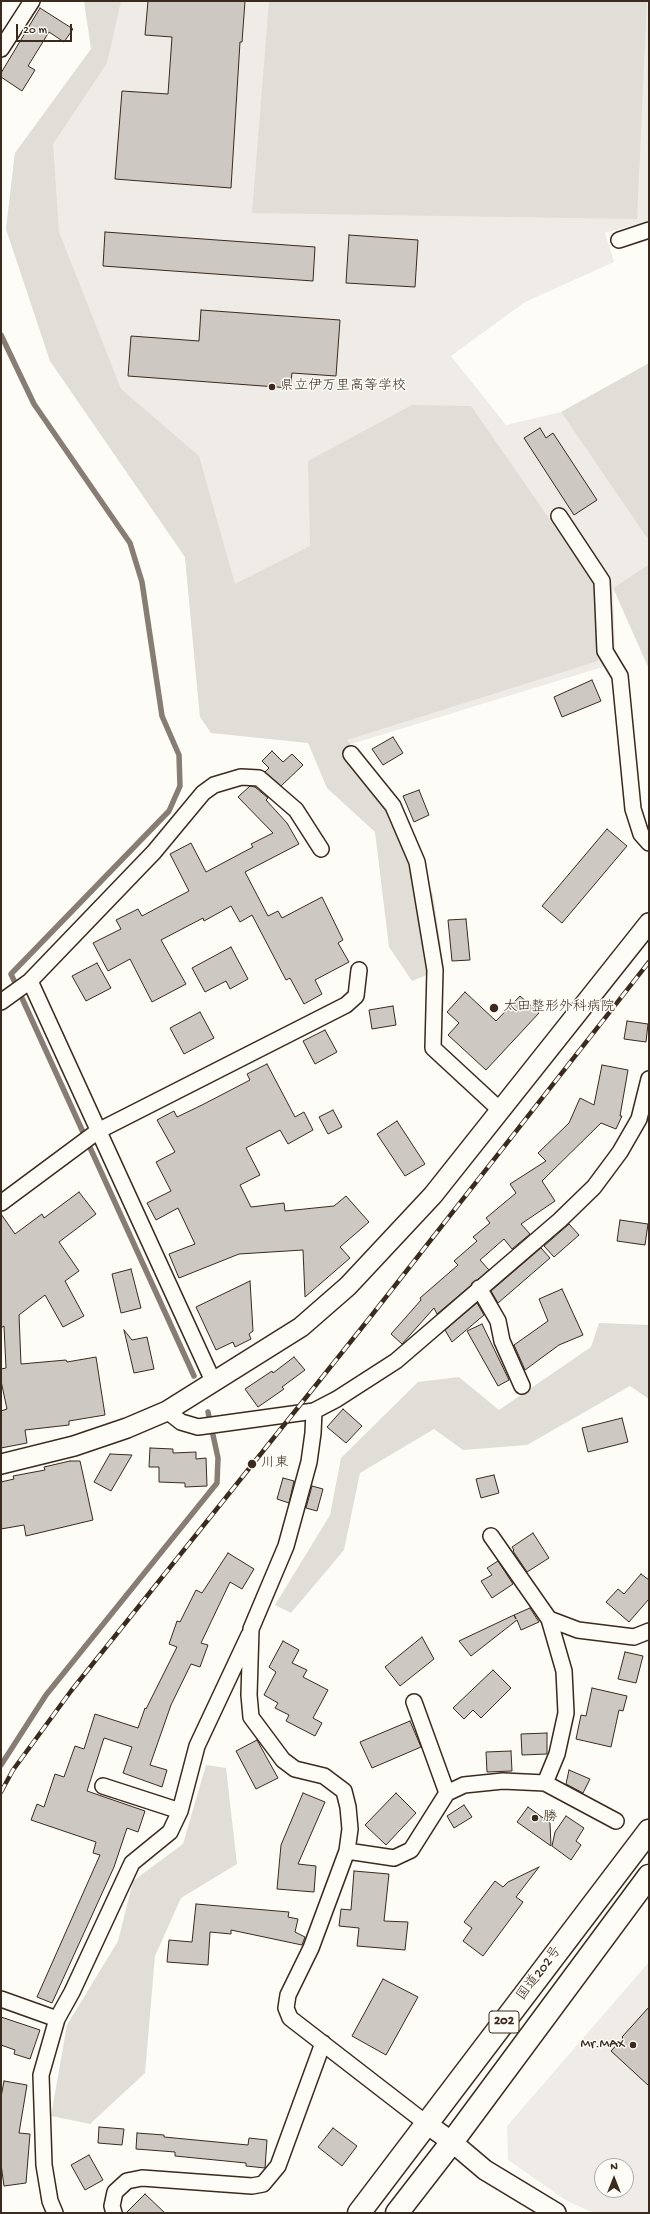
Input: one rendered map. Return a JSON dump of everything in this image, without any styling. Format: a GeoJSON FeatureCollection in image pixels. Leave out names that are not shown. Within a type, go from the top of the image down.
{"type":"FeatureCollection","features":[{"type":"Feature","properties":{"kind":"highway","name":"国道202号"},"geometry":{"type":"LineString","coordinates":[[359,2213],[649,1831]]}},
{"type":"Feature","properties":{"kind":"highway","name":"国道202号"},"geometry":{"type":"LineString","coordinates":[[397,2213],[452,2142],[649,1876]]}},
{"type":"Feature","properties":{"kind":"street"},"geometry":{"type":"LineString","coordinates":[[1,49],[32,1]]}},
{"type":"Feature","properties":{"kind":"street"},"geometry":{"type":"LineString","coordinates":[[619,240],[649,230]]}},
{"type":"Feature","properties":{"kind":"street"},"geometry":{"type":"LineString","coordinates":[[559,516],[602,581],[605,651],[620,676],[633,809],[641,834],[649,842]]}},
{"type":"Feature","properties":{"kind":"street"},"geometry":{"type":"LineString","coordinates":[[351,754],[393,806],[417,862],[435,970],[433,1048],[500,1110]]}},
{"type":"Feature","properties":{"kind":"street"},"geometry":{"type":"LineString","coordinates":[[3,1000],[30,981],[154,852],[203,793],[214,785],[241,777],[259,778],[296,810],[321,849]]}},
{"type":"Feature","properties":{"kind":"street"},"geometry":{"type":"LineString","coordinates":[[1,1464],[74,1446],[128,1428],[167,1410],[301,1327],[348,1286],[433,1195],[649,923]]}},
{"type":"Feature","properties":{"kind":"street"},"geometry":{"type":"LineString","coordinates":[[1,1203],[98,1131],[346,1005],[356,996],[359,970]]}},
{"type":"Feature","properties":{"kind":"street"},"geometry":{"type":"LineString","coordinates":[[30,981],[213,1381]]}},
{"type":"Feature","properties":{"kind":"street"},"geometry":{"type":"LineString","coordinates":[[167,1410],[181,1422],[198,1428],[314,1410],[337,1399],[396,1361],[479,1288],[560,1220],[594,1187],[620,1152],[638,1119],[648,1087]]}},
{"type":"Feature","properties":{"kind":"street"},"geometry":{"type":"LineString","coordinates":[[479,1288],[498,1321],[502,1341],[522,1386]]}},
{"type":"Feature","properties":{"kind":"street"},"geometry":{"type":"LineString","coordinates":[[55,2213],[50,2201],[44,2165],[41,2075],[57,2020],[72,1992],[132,1863],[170,1832],[180,1811],[197,1746],[251,1629],[286,1546],[309,1462],[313,1433],[314,1410]]}},
{"type":"Feature","properties":{"kind":"street"},"geometry":{"type":"LineString","coordinates":[[491,1536],[549,1619],[564,1671],[566,1713],[557,1754],[545,1783]]}},
{"type":"Feature","properties":{"kind":"street"},"geometry":{"type":"LineString","coordinates":[[549,1619],[578,1630],[634,1637],[649,1631]]}},
{"type":"Feature","properties":{"kind":"street"},"geometry":{"type":"LineString","coordinates":[[251,1629],[249,1695],[251,1717],[283,1760],[295,1769],[324,1776],[344,1791],[348,1807],[350,1828],[347,1851],[311,1948],[288,1995],[286,2008],[290,2018],[452,2142],[485,2170],[556,2213]]}},
{"type":"Feature","properties":{"kind":"street"},"geometry":{"type":"LineString","coordinates":[[414,1702],[447,1793]]}},
{"type":"Feature","properties":{"kind":"street"},"geometry":{"type":"LineString","coordinates":[[347,1851],[394,1858],[411,1850],[447,1793],[464,1785],[503,1781],[545,1783],[616,1821]]}},
{"type":"Feature","properties":{"kind":"street"},"geometry":{"type":"LineString","coordinates":[[103,1786],[180,1811]]}},
{"type":"Feature","properties":{"kind":"street"},"geometry":{"type":"LineString","coordinates":[[1,1999],[57,2020]]}},
{"type":"Feature","properties":{"kind":"street"},"geometry":{"type":"LineString","coordinates":[[114,2213],[112,2206],[115,2192],[127,2181],[142,2178],[252,2186],[263,2184],[278,2166],[323,2043]]}},
{"type":"Feature","properties":{"kind":"shaded area"},"geometry":{"type":"Polygon","coordinates":[[[84,1],[121,1],[107,63],[53,144],[59,232],[121,389],[199,456],[235,584],[310,546],[308,461],[412,405],[471,406],[596,586],[598,661],[347,740],[400,806],[433,895],[444,968],[412,981],[389,947],[375,832],[327,788],[308,743],[211,733],[200,717],[185,557],[50,361],[6,229],[15,153],[91,49],[84,1]]]}},
{"type":"Feature","properties":{"kind":"shaded area","name":"県立伊万里高等学校"},"geometry":{"type":"Polygon","coordinates":[[[100,1],[649,1],[649,221],[605,233],[614,262],[525,302],[451,356],[506,425],[561,412],[649,541],[649,564],[613,588],[616,663],[345,746],[275,724],[200,717],[185,557],[50,361],[6,229],[15,153],[91,49],[100,1]]]}},
{"type":"Feature","properties":{"kind":"shaded area"},"geometry":{"type":"Polygon","coordinates":[[[269,1],[647,1],[637,219],[252,213],[269,1]]]}},
{"type":"Feature","properties":{"kind":"shaded area"},"geometry":{"type":"Polygon","coordinates":[[[649,363],[649,541],[561,412],[649,363]]]}},
{"type":"Feature","properties":{"kind":"shaded area"},"geometry":{"type":"Polygon","coordinates":[[[649,564],[649,669],[613,588],[649,564]]]}},
{"type":"Feature","properties":{"kind":"shaded area"},"geometry":{"type":"Polygon","coordinates":[[[599,1323],[649,1325],[649,1399],[630,1386],[527,1445],[463,1450],[434,1429],[360,1473],[344,1550],[291,1613],[275,1605],[330,1515],[341,1458],[418,1382],[459,1377],[499,1410],[591,1347],[599,1323]]]}},
{"type":"Feature","properties":{"kind":"shaded area"},"geometry":{"type":"Polygon","coordinates":[[[206,1765],[226,1768],[237,1864],[181,1898],[155,1956],[145,2073],[90,2124],[51,2116],[67,2025],[118,1941],[133,1881],[183,1844],[206,1765]]]}},
{"type":"Feature","properties":{"kind":"shaded area"},"geometry":{"type":"Polygon","coordinates":[[[649,1962],[649,2213],[594,2213],[567,2201],[508,2160],[507,2126],[649,1962]]]}},
{"type":"Feature","properties":{"kind":"building"},"geometry":{"type":"Polygon","coordinates":[[[148,1],[245,1],[242,42],[240,42],[231,188],[115,179],[122,91],[168,94],[172,37],[145,35],[148,1]]]}},
{"type":"Feature","properties":{"kind":"building"},"geometry":{"type":"Polygon","coordinates":[[[40,8],[73,29],[64,42],[49,32],[28,66],[35,70],[22,91],[1,77],[1,73],[40,8]]]}},
{"type":"Feature","properties":{"kind":"building"},"geometry":{"type":"Polygon","coordinates":[[[105,232],[315,247],[313,281],[103,266],[105,232]]]}},
{"type":"Feature","properties":{"kind":"building"},"geometry":{"type":"Polygon","coordinates":[[[349,235],[418,240],[415,287],[346,283],[349,235]]]}},
{"type":"Feature","properties":{"kind":"building"},"geometry":{"type":"Polygon","coordinates":[[[201,310],[340,320],[336,376],[292,373],[290,388],[128,376],[131,336],[199,341],[201,310]]]}},
{"type":"Feature","properties":{"kind":"building"},"geometry":{"type":"Polygon","coordinates":[[[540,428],[546,438],[553,433],[597,500],[574,515],[524,438],[540,428]]]}},
{"type":"Feature","properties":{"kind":"building"},"geometry":{"type":"Polygon","coordinates":[[[592,680],[601,701],[562,717],[554,697],[592,680]]]}},
{"type":"Feature","properties":{"kind":"building"},"geometry":{"type":"Polygon","coordinates":[[[393,737],[403,753],[383,765],[372,749],[393,737]]]}},
{"type":"Feature","properties":{"kind":"building"},"geometry":{"type":"Polygon","coordinates":[[[272,751],[283,762],[292,754],[303,765],[281,786],[265,772],[269,768],[262,761],[272,751]]]}},
{"type":"Feature","properties":{"kind":"building"},"geometry":{"type":"Polygon","coordinates":[[[250,786],[255,787],[268,798],[266,800],[287,823],[299,844],[245,872],[268,916],[278,911],[282,918],[322,897],[343,940],[338,943],[349,962],[315,980],[322,994],[304,1004],[290,978],[286,980],[252,915],[240,922],[231,906],[204,921],[203,918],[161,940],[186,984],[152,1002],[130,959],[108,971],[93,943],[121,929],[116,920],[138,909],[142,916],[189,891],[170,854],[191,843],[206,872],[253,847],[251,844],[273,833],[238,797],[250,786]]]}},
{"type":"Feature","properties":{"kind":"building"},"geometry":{"type":"Polygon","coordinates":[[[419,790],[429,815],[414,822],[403,796],[419,790]]]}},
{"type":"Feature","properties":{"kind":"building"},"geometry":{"type":"Polygon","coordinates":[[[607,829],[627,846],[562,923],[542,906],[607,829]]]}},
{"type":"Feature","properties":{"kind":"building"},"geometry":{"type":"Polygon","coordinates":[[[466,919],[470,960],[452,961],[448,920],[466,919]]]}},
{"type":"Feature","properties":{"kind":"building"},"geometry":{"type":"Polygon","coordinates":[[[231,947],[248,979],[230,989],[226,981],[205,992],[192,968],[231,947]]]}},
{"type":"Feature","properties":{"kind":"building"},"geometry":{"type":"Polygon","coordinates":[[[97,963],[111,988],[86,1001],[72,976],[97,963]]]}},
{"type":"Feature","properties":{"kind":"building"},"geometry":{"type":"Polygon","coordinates":[[[465,992],[496,1021],[520,996],[539,1013],[486,1070],[448,1035],[459,1023],[447,1012],[465,992]]]}},
{"type":"Feature","properties":{"kind":"building"},"geometry":{"type":"Polygon","coordinates":[[[393,1006],[396,1025],[372,1029],[369,1010],[393,1006]]]}},
{"type":"Feature","properties":{"kind":"building"},"geometry":{"type":"Polygon","coordinates":[[[200,1012],[214,1038],[184,1054],[170,1028],[200,1012]]]}},
{"type":"Feature","properties":{"kind":"building"},"geometry":{"type":"Polygon","coordinates":[[[627,1021],[648,1024],[646,1042],[624,1039],[627,1021]]]}},
{"type":"Feature","properties":{"kind":"building"},"geometry":{"type":"Polygon","coordinates":[[[325,1030],[337,1052],[315,1064],[303,1041],[325,1030]]]}},
{"type":"Feature","properties":{"kind":"building"},"geometry":{"type":"Polygon","coordinates":[[[267,1064],[295,1117],[304,1112],[313,1130],[288,1144],[280,1130],[246,1148],[260,1175],[240,1185],[251,1207],[284,1203],[285,1211],[334,1206],[346,1196],[369,1222],[340,1247],[350,1258],[305,1297],[303,1250],[239,1254],[179,1278],[169,1254],[195,1244],[178,1208],[156,1220],[147,1203],[171,1191],[156,1162],[175,1152],[157,1120],[174,1111],[177,1117],[202,1105],[250,1080],[247,1074],[267,1064]]]}},
{"type":"Feature","properties":{"kind":"building"},"geometry":{"type":"Polygon","coordinates":[[[602,1065],[628,1070],[620,1116],[622,1116],[616,1129],[601,1123],[542,1181],[555,1201],[521,1224],[530,1234],[512,1249],[504,1239],[480,1260],[489,1270],[437,1314],[434,1308],[402,1344],[391,1334],[421,1300],[420,1298],[458,1265],[454,1261],[477,1241],[473,1237],[490,1223],[486,1218],[516,1193],[510,1184],[546,1161],[538,1153],[569,1123],[580,1098],[594,1105],[602,1065]]]}},
{"type":"Feature","properties":{"kind":"building"},"geometry":{"type":"Polygon","coordinates":[[[333,1110],[342,1127],[328,1134],[319,1117],[333,1110]]]}},
{"type":"Feature","properties":{"kind":"building"},"geometry":{"type":"Polygon","coordinates":[[[397,1121],[425,1164],[405,1176],[377,1134],[397,1121]]]}},
{"type":"Feature","properties":{"kind":"building"},"geometry":{"type":"Polygon","coordinates":[[[79,1192],[96,1214],[59,1242],[79,1271],[65,1281],[84,1316],[63,1327],[45,1295],[19,1315],[21,1364],[66,1360],[67,1362],[96,1357],[105,1415],[69,1421],[69,1425],[25,1430],[27,1443],[1,1448],[1,1411],[7,1409],[1,1381],[1,1369],[6,1368],[4,1326],[1,1328],[1,1214],[15,1234],[42,1214],[44,1218],[79,1192]]]}},
{"type":"Feature","properties":{"kind":"building"},"geometry":{"type":"Polygon","coordinates":[[[620,1220],[648,1224],[645,1245],[617,1241],[620,1220]]]}},
{"type":"Feature","properties":{"kind":"building"},"geometry":{"type":"Polygon","coordinates":[[[569,1224],[579,1235],[554,1257],[544,1246],[569,1224]]]}},
{"type":"Feature","properties":{"kind":"building"},"geometry":{"type":"Polygon","coordinates":[[[541,1248],[550,1258],[498,1303],[491,1291],[541,1248]]]}},
{"type":"Feature","properties":{"kind":"building"},"geometry":{"type":"Polygon","coordinates":[[[131,1269],[141,1308],[121,1313],[112,1274],[131,1269]]]}},
{"type":"Feature","properties":{"kind":"building"},"geometry":{"type":"Polygon","coordinates":[[[250,1281],[253,1331],[249,1334],[251,1339],[235,1347],[233,1342],[216,1350],[196,1307],[250,1281]]]}},
{"type":"Feature","properties":{"kind":"building"},"geometry":{"type":"Polygon","coordinates":[[[562,1289],[583,1335],[559,1345],[525,1370],[514,1345],[548,1321],[539,1299],[562,1289]]]}},
{"type":"Feature","properties":{"kind":"building"},"geometry":{"type":"Polygon","coordinates":[[[477,1303],[484,1315],[452,1342],[445,1330],[477,1303]]]}},
{"type":"Feature","properties":{"kind":"building"},"geometry":{"type":"Polygon","coordinates":[[[482,1324],[509,1380],[498,1386],[467,1331],[482,1324]]]}},
{"type":"Feature","properties":{"kind":"building"},"geometry":{"type":"Polygon","coordinates":[[[124,1330],[132,1340],[147,1337],[154,1369],[134,1373],[124,1330]]]}},
{"type":"Feature","properties":{"kind":"building"},"geometry":{"type":"Polygon","coordinates":[[[294,1357],[305,1370],[282,1387],[284,1389],[258,1407],[245,1389],[272,1371],[273,1373],[294,1357]]]}},
{"type":"Feature","properties":{"kind":"building"},"geometry":{"type":"Polygon","coordinates":[[[343,1409],[362,1426],[346,1443],[327,1427],[343,1409]]]}},
{"type":"Feature","properties":{"kind":"building"},"geometry":{"type":"Polygon","coordinates":[[[622,1418],[628,1442],[588,1452],[582,1428],[622,1418]]]}},
{"type":"Feature","properties":{"kind":"building"},"geometry":{"type":"Polygon","coordinates":[[[150,1448],[173,1449],[173,1453],[196,1452],[196,1459],[206,1458],[207,1486],[185,1487],[185,1483],[159,1482],[159,1467],[149,1467],[150,1448]]]}},
{"type":"Feature","properties":{"kind":"building"},"geometry":{"type":"Polygon","coordinates":[[[110,1454],[132,1455],[111,1491],[94,1482],[110,1454]]]}},
{"type":"Feature","properties":{"kind":"building"},"geometry":{"type":"Polygon","coordinates":[[[70,1461],[80,1461],[93,1520],[26,1536],[24,1525],[1,1529],[1,1482],[14,1479],[13,1476],[45,1470],[44,1467],[70,1461]]]}},
{"type":"Feature","properties":{"kind":"building"},"geometry":{"type":"Polygon","coordinates":[[[494,1475],[499,1493],[481,1498],[476,1479],[494,1475]]]}},
{"type":"Feature","properties":{"kind":"building"},"geometry":{"type":"Polygon","coordinates":[[[283,1478],[294,1481],[289,1503],[277,1499],[283,1478]]]}},
{"type":"Feature","properties":{"kind":"building"},"geometry":{"type":"Polygon","coordinates":[[[312,1486],[323,1489],[317,1511],[306,1508],[312,1486]]]}},
{"type":"Feature","properties":{"kind":"building"},"geometry":{"type":"Polygon","coordinates":[[[533,1533],[549,1558],[527,1572],[513,1551],[514,1550],[512,1547],[533,1533]]]}},
{"type":"Feature","properties":{"kind":"building"},"geometry":{"type":"Polygon","coordinates":[[[228,1553],[254,1569],[242,1589],[230,1582],[201,1643],[208,1645],[200,1667],[191,1664],[171,1705],[150,1765],[167,1770],[162,1787],[123,1773],[132,1747],[104,1738],[87,1791],[145,1811],[138,1832],[127,1828],[114,1867],[52,2003],[37,1997],[100,1855],[93,1853],[96,1842],[31,1820],[37,1804],[44,1807],[55,1774],[64,1777],[75,1746],[84,1749],[95,1714],[138,1728],[145,1708],[146,1709],[177,1647],[169,1644],[177,1621],[180,1622],[196,1590],[202,1593],[228,1553]]]}},
{"type":"Feature","properties":{"kind":"building"},"geometry":{"type":"Polygon","coordinates":[[[498,1561],[513,1584],[492,1598],[481,1581],[492,1575],[487,1568],[498,1561]]]}},
{"type":"Feature","properties":{"kind":"building"},"geometry":{"type":"Polygon","coordinates":[[[641,1574],[649,1580],[649,1599],[629,1622],[606,1602],[618,1589],[624,1594],[641,1574]]]}},
{"type":"Feature","properties":{"kind":"building"},"geometry":{"type":"Polygon","coordinates":[[[530,1608],[539,1622],[521,1630],[517,1620],[471,1656],[459,1641],[530,1608]]]}},
{"type":"Feature","properties":{"kind":"building"},"geometry":{"type":"Polygon","coordinates":[[[422,1637],[434,1659],[400,1686],[385,1667],[422,1637]]]}},
{"type":"Feature","properties":{"kind":"building"},"geometry":{"type":"Polygon","coordinates":[[[283,1641],[299,1650],[292,1663],[307,1670],[303,1677],[328,1690],[313,1718],[322,1723],[315,1736],[286,1721],[289,1715],[275,1708],[278,1703],[264,1695],[276,1672],[269,1667],[283,1641]]]}},
{"type":"Feature","properties":{"kind":"building"},"geometry":{"type":"Polygon","coordinates":[[[625,1652],[643,1656],[636,1683],[618,1679],[625,1652]]]}},
{"type":"Feature","properties":{"kind":"building"},"geometry":{"type":"Polygon","coordinates":[[[493,1670],[511,1688],[481,1718],[473,1710],[464,1719],[453,1708],[493,1670]]]}},
{"type":"Feature","properties":{"kind":"building"},"geometry":{"type":"Polygon","coordinates":[[[592,1688],[627,1696],[623,1711],[619,1710],[611,1747],[576,1739],[581,1715],[586,1716],[592,1688]]]}},
{"type":"Feature","properties":{"kind":"building"},"geometry":{"type":"Polygon","coordinates":[[[410,1721],[421,1747],[372,1768],[360,1742],[410,1721]]]}},
{"type":"Feature","properties":{"kind":"building"},"geometry":{"type":"Polygon","coordinates":[[[547,1733],[547,1754],[522,1755],[521,1734],[547,1733]]]}},
{"type":"Feature","properties":{"kind":"building"},"geometry":{"type":"Polygon","coordinates":[[[257,1740],[278,1778],[256,1789],[236,1751],[257,1740]]]}},
{"type":"Feature","properties":{"kind":"building"},"geometry":{"type":"Polygon","coordinates":[[[511,1751],[512,1771],[487,1772],[486,1752],[511,1751]]]}},
{"type":"Feature","properties":{"kind":"building"},"geometry":{"type":"Polygon","coordinates":[[[569,1770],[590,1779],[583,1793],[566,1784],[569,1770]]]}},
{"type":"Feature","properties":{"kind":"building"},"geometry":{"type":"Polygon","coordinates":[[[303,1793],[325,1802],[298,1864],[316,1866],[314,1892],[277,1889],[281,1845],[303,1793]]]}},
{"type":"Feature","properties":{"kind":"building"},"geometry":{"type":"Polygon","coordinates":[[[396,1793],[416,1813],[386,1845],[365,1825],[396,1793]]]}},
{"type":"Feature","properties":{"kind":"building"},"geometry":{"type":"Polygon","coordinates":[[[464,1805],[472,1817],[454,1828],[447,1816],[464,1805]]]}},
{"type":"Feature","properties":{"kind":"building"},"geometry":{"type":"Polygon","coordinates":[[[528,1807],[550,1823],[551,1846],[517,1822],[528,1807]]]}},
{"type":"Feature","properties":{"kind":"building"},"geometry":{"type":"Polygon","coordinates":[[[566,1816],[584,1828],[576,1841],[581,1845],[571,1860],[552,1846],[555,1832],[566,1816]]]}},
{"type":"Feature","properties":{"kind":"building"},"geometry":{"type":"Polygon","coordinates":[[[539,1867],[516,1897],[523,1902],[483,1956],[463,1941],[472,1928],[464,1922],[495,1881],[503,1887],[508,1882],[539,1867]]]}},
{"type":"Feature","properties":{"kind":"building"},"geometry":{"type":"Polygon","coordinates":[[[354,1871],[389,1874],[384,1921],[408,1922],[405,1950],[357,1946],[359,1928],[339,1926],[341,1909],[351,1910],[354,1871]]]}},
{"type":"Feature","properties":{"kind":"building"},"geometry":{"type":"Polygon","coordinates":[[[196,1904],[289,1912],[288,1917],[298,1919],[295,1932],[305,1937],[302,1945],[231,1930],[231,1934],[210,1932],[208,1965],[167,1962],[169,1940],[192,1942],[196,1904]]]}},
{"type":"Feature","properties":{"kind":"building"},"geometry":{"type":"Polygon","coordinates":[[[383,1979],[418,1997],[386,2055],[352,2036],[383,1979]]]}},
{"type":"Feature","properties":{"kind":"building","name":"Mr.MAX"},"geometry":{"type":"Polygon","coordinates":[[[649,2007],[649,2086],[611,2051],[649,2007]]]}},
{"type":"Feature","properties":{"kind":"building"},"geometry":{"type":"Polygon","coordinates":[[[1,2017],[40,2030],[30,2059],[14,2054],[15,2050],[1,2045],[1,2017]]]}},
{"type":"Feature","properties":{"kind":"building"},"geometry":{"type":"Polygon","coordinates":[[[4,2081],[27,2085],[19,2133],[30,2134],[26,2183],[4,2186],[1,2164],[1,2097],[4,2081]]]}},
{"type":"Feature","properties":{"kind":"building"},"geometry":{"type":"Polygon","coordinates":[[[99,2127],[124,2129],[122,2145],[98,2143],[99,2127]]]}},
{"type":"Feature","properties":{"kind":"building"},"geometry":{"type":"Polygon","coordinates":[[[333,2128],[357,2146],[342,2166],[318,2147],[333,2128]]]}},
{"type":"Feature","properties":{"kind":"building"},"geometry":{"type":"Polygon","coordinates":[[[137,2133],[248,2145],[249,2138],[267,2140],[265,2168],[246,2166],[246,2163],[175,2156],[175,2152],[136,2149],[137,2133]]]}},
{"type":"Feature","properties":{"kind":"building"},"geometry":{"type":"Polygon","coordinates":[[[89,2155],[103,2180],[85,2190],[71,2165],[89,2155]]]}},
{"type":"Feature","properties":{"kind":"building"},"geometry":{"type":"Polygon","coordinates":[[[145,2194],[165,2213],[126,2213],[145,2194]]]}},
{"type":"Feature","properties":{"kind":"waterway"},"geometry":{"type":"LineString","coordinates":[[1,335],[34,404],[130,543],[142,582],[162,716],[179,755],[180,786],[169,811],[11,974],[194,1376]]}},
{"type":"Feature","properties":{"kind":"waterway"},"geometry":{"type":"LineString","coordinates":[[1,1765],[46,1695],[217,1483],[218,1458],[208,1412]]}},
{"type":"Feature","properties":{"kind":"railway"},"geometry":{"type":"LineString","coordinates":[[1,1792],[13,1770],[71,1691],[368,1320],[649,962]]}},
{"type":"Feature","properties":{"kind":"place","name":"県立伊万里高等学校"},"geometry":{"type":"Point","coordinates":[272,387]}},
{"type":"Feature","properties":{"kind":"place","name":"太田整形外科病院"},"geometry":{"type":"Point","coordinates":[494,1008]}},
{"type":"Feature","properties":{"kind":"place","name":"川東"},"geometry":{"type":"Point","coordinates":[252,1464]}},
{"type":"Feature","properties":{"kind":"place","name":"勝"},"geometry":{"type":"Point","coordinates":[535,1818]}},
{"type":"Feature","properties":{"kind":"place","name":"Mr.MAX"},"geometry":{"type":"Point","coordinates":[633,2045]}}]}
